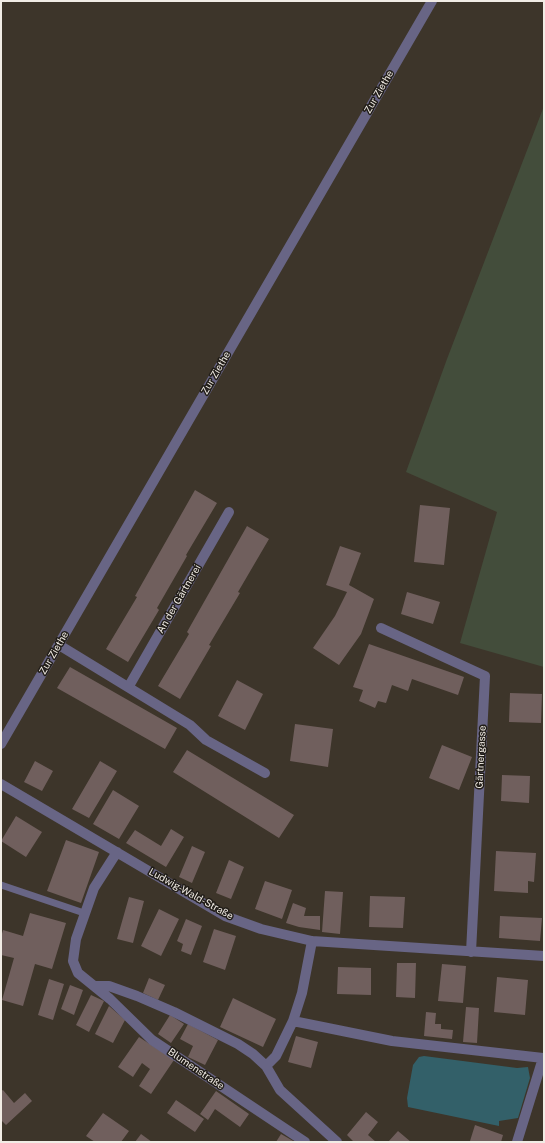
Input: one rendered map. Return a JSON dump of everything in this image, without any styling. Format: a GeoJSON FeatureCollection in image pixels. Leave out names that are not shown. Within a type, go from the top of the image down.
{"type":"FeatureCollection","features":[{"type":"Feature","properties":{"kind":"street","name":"Zur Ziethe"},"geometry":{"type":"LineString","coordinates":[[1,744],[432,1]]}},
{"type":"Feature","properties":{"kind":"street","name":"An der Gärtnerei"},"geometry":{"type":"LineString","coordinates":[[129,686],[229,512]]}},
{"type":"Feature","properties":{"kind":"street","name":"Gärtnergasse"},"geometry":{"type":"LineString","coordinates":[[381,628],[485,676],[471,952]]}},
{"type":"Feature","properties":{"kind":"street"},"geometry":{"type":"LineString","coordinates":[[59,645],[129,686],[147,700],[190,725],[206,740],[265,773]]}},
{"type":"Feature","properties":{"kind":"street","name":"Ludwig-Wald-Straße"},"geometry":{"type":"LineString","coordinates":[[1,784],[225,916],[279,934],[312,941],[544,956]]}},
{"type":"Feature","properties":{"kind":"street","name":"Blumenstraße"},"geometry":{"type":"LineString","coordinates":[[117,852],[94,888],[84,913],[76,939],[73,961],[78,973],[95,986],[152,1040],[305,1142]]}},
{"type":"Feature","properties":{"kind":"street"},"geometry":{"type":"LineString","coordinates":[[266,1066],[276,1056],[293,1021],[302,993],[312,941]]}},
{"type":"Feature","properties":{"kind":"street"},"geometry":{"type":"LineString","coordinates":[[95,986],[109,986],[137,996],[174,1012],[238,1044],[253,1054],[266,1066],[280,1090],[337,1142]]}},
{"type":"Feature","properties":{"kind":"street"},"geometry":{"type":"LineString","coordinates":[[293,1021],[392,1042],[544,1058],[518,1142]]}},
{"type":"Feature","properties":{"kind":"lane"},"geometry":{"type":"LineString","coordinates":[[1,885],[84,913]]}},
{"type":"Feature","properties":{"kind":"green space"},"geometry":{"type":"Polygon","coordinates":[[[544,106],[544,667],[460,643],[497,512],[406,472],[447,359],[544,106]]]}},
{"type":"Feature","properties":{"kind":"water"},"geometry":{"type":"Polygon","coordinates":[[[424,1056],[517,1068],[528,1067],[530,1078],[518,1118],[499,1121],[499,1126],[408,1107],[407,1098],[413,1065],[419,1057],[424,1056]]]}},
{"type":"Feature","properties":{"kind":"building"},"geometry":{"type":"Polygon","coordinates":[[[195,490],[217,503],[157,608],[159,610],[128,662],[106,649],[137,597],[135,596],[195,490]]]}},
{"type":"Feature","properties":{"kind":"building"},"geometry":{"type":"Polygon","coordinates":[[[420,505],[450,508],[444,565],[414,562],[420,505]]]}},
{"type":"Feature","properties":{"kind":"building"},"geometry":{"type":"Polygon","coordinates":[[[247,526],[269,539],[238,592],[240,593],[209,645],[211,646],[180,699],[158,686],[189,634],[187,632],[247,526]]]}},
{"type":"Feature","properties":{"kind":"building"},"geometry":{"type":"Polygon","coordinates":[[[340,546],[361,553],[349,585],[374,599],[361,634],[339,665],[313,648],[335,616],[347,592],[326,585],[340,546]]]}},
{"type":"Feature","properties":{"kind":"building"},"geometry":{"type":"Polygon","coordinates":[[[407,592],[440,602],[433,624],[401,614],[407,592]]]}},
{"type":"Feature","properties":{"kind":"building"},"geometry":{"type":"Polygon","coordinates":[[[369,644],[464,677],[458,695],[412,679],[408,691],[392,685],[386,703],[378,701],[375,708],[359,701],[363,690],[353,687],[369,644]]]}},
{"type":"Feature","properties":{"kind":"building"},"geometry":{"type":"Polygon","coordinates":[[[70,667],[177,728],[165,749],[57,688],[70,667]]]}},
{"type":"Feature","properties":{"kind":"building"},"geometry":{"type":"Polygon","coordinates":[[[237,680],[263,694],[245,730],[218,716],[237,680]]]}},
{"type":"Feature","properties":{"kind":"building"},"geometry":{"type":"Polygon","coordinates":[[[510,693],[542,694],[541,723],[509,722],[510,693]]]}},
{"type":"Feature","properties":{"kind":"building"},"geometry":{"type":"Polygon","coordinates":[[[295,724],[333,729],[328,767],[290,761],[295,724]]]}},
{"type":"Feature","properties":{"kind":"building"},"geometry":{"type":"Polygon","coordinates":[[[442,745],[472,757],[459,790],[429,778],[442,745]]]}},
{"type":"Feature","properties":{"kind":"building"},"geometry":{"type":"Polygon","coordinates":[[[187,750],[294,815],[279,838],[173,772],[187,750]]]}},
{"type":"Feature","properties":{"kind":"building"},"geometry":{"type":"Polygon","coordinates":[[[35,761],[53,771],[42,791],[24,782],[35,761]]]}},
{"type":"Feature","properties":{"kind":"building"},"geometry":{"type":"Polygon","coordinates":[[[100,761],[117,771],[89,818],[72,809],[100,761]]]}},
{"type":"Feature","properties":{"kind":"building"},"geometry":{"type":"Polygon","coordinates":[[[502,775],[530,776],[529,803],[501,801],[502,775]]]}},
{"type":"Feature","properties":{"kind":"building"},"geometry":{"type":"Polygon","coordinates":[[[113,790],[139,806],[119,839],[93,824],[113,790]]]}},
{"type":"Feature","properties":{"kind":"building"},"geometry":{"type":"Polygon","coordinates":[[[16,816],[42,832],[26,857],[1,841],[16,816]]]}},
{"type":"Feature","properties":{"kind":"building"},"geometry":{"type":"Polygon","coordinates":[[[171,829],[184,837],[166,867],[126,843],[135,830],[161,846],[171,829]]]}},
{"type":"Feature","properties":{"kind":"building"},"geometry":{"type":"Polygon","coordinates":[[[66,840],[99,852],[81,903],[47,891],[66,840]]]}},
{"type":"Feature","properties":{"kind":"building"},"geometry":{"type":"Polygon","coordinates":[[[192,846],[205,852],[192,883],[179,877],[192,846]]]}},
{"type":"Feature","properties":{"kind":"building"},"geometry":{"type":"Polygon","coordinates":[[[496,851],[536,853],[534,882],[528,881],[528,893],[494,891],[496,851]]]}},
{"type":"Feature","properties":{"kind":"building"},"geometry":{"type":"Polygon","coordinates":[[[229,860],[244,867],[231,899],[216,893],[229,860]]]}},
{"type":"Feature","properties":{"kind":"building"},"geometry":{"type":"Polygon","coordinates":[[[265,881],[292,890],[282,919],[255,909],[265,881]]]}},
{"type":"Feature","properties":{"kind":"building"},"geometry":{"type":"Polygon","coordinates":[[[325,891],[343,892],[340,934],[322,932],[325,891]]]}},
{"type":"Feature","properties":{"kind":"building"},"geometry":{"type":"Polygon","coordinates":[[[370,896],[405,897],[403,928],[369,927],[370,896]]]}},
{"type":"Feature","properties":{"kind":"building"},"geometry":{"type":"Polygon","coordinates":[[[129,897],[144,901],[133,943],[117,939],[129,897]]]}},
{"type":"Feature","properties":{"kind":"building"},"geometry":{"type":"Polygon","coordinates":[[[293,903],[306,908],[304,916],[320,916],[320,930],[299,927],[286,923],[293,903]]]}},
{"type":"Feature","properties":{"kind":"building"},"geometry":{"type":"Polygon","coordinates":[[[159,909],[179,919],[161,956],[141,946],[159,909]]]}},
{"type":"Feature","properties":{"kind":"building"},"geometry":{"type":"Polygon","coordinates":[[[30,913],[66,923],[52,969],[35,964],[23,1006],[2,1000],[14,958],[1,955],[1,937],[3,930],[23,936],[30,913]]]}},
{"type":"Feature","properties":{"kind":"building"},"geometry":{"type":"Polygon","coordinates":[[[500,916],[542,918],[540,941],[499,938],[500,916]]]}},
{"type":"Feature","properties":{"kind":"building"},"geometry":{"type":"Polygon","coordinates":[[[186,919],[202,926],[191,955],[181,951],[183,944],[177,941],[186,919]]]}},
{"type":"Feature","properties":{"kind":"building"},"geometry":{"type":"Polygon","coordinates":[[[214,929],[236,936],[225,970],[203,962],[214,929]]]}},
{"type":"Feature","properties":{"kind":"building"},"geometry":{"type":"Polygon","coordinates":[[[397,963],[416,963],[415,998],[396,997],[397,963]]]}},
{"type":"Feature","properties":{"kind":"building"},"geometry":{"type":"Polygon","coordinates":[[[442,964],[466,966],[463,1003],[438,1001],[442,964]]]}},
{"type":"Feature","properties":{"kind":"building"},"geometry":{"type":"Polygon","coordinates":[[[338,967],[371,968],[371,995],[337,994],[338,967]]]}},
{"type":"Feature","properties":{"kind":"building"},"geometry":{"type":"Polygon","coordinates":[[[497,977],[528,980],[525,1015],[494,1012],[497,977]]]}},
{"type":"Feature","properties":{"kind":"building"},"geometry":{"type":"Polygon","coordinates":[[[149,978],[165,985],[158,1000],[143,993],[149,978]]]}},
{"type":"Feature","properties":{"kind":"building"},"geometry":{"type":"Polygon","coordinates":[[[49,979],[64,984],[53,1020],[38,1015],[49,979]]]}},
{"type":"Feature","properties":{"kind":"building"},"geometry":{"type":"Polygon","coordinates":[[[70,985],[83,990],[74,1015],[61,1009],[70,985]]]}},
{"type":"Feature","properties":{"kind":"building"},"geometry":{"type":"Polygon","coordinates":[[[91,995],[104,1001],[89,1032],[76,1025],[91,995]]]}},
{"type":"Feature","properties":{"kind":"building"},"geometry":{"type":"Polygon","coordinates":[[[233,998],[276,1019],[263,1047],[220,1027],[233,998]]]}},
{"type":"Feature","properties":{"kind":"building"},"geometry":{"type":"Polygon","coordinates":[[[109,1006],[125,1020],[113,1043],[95,1034],[109,1006]]]}},
{"type":"Feature","properties":{"kind":"building"},"geometry":{"type":"Polygon","coordinates":[[[466,1007],[479,1008],[477,1043],[463,1042],[466,1007]]]}},
{"type":"Feature","properties":{"kind":"building"},"geometry":{"type":"Polygon","coordinates":[[[426,1012],[436,1013],[435,1024],[441,1024],[441,1029],[453,1030],[452,1039],[424,1036],[426,1012]]]}},
{"type":"Feature","properties":{"kind":"building"},"geometry":{"type":"Polygon","coordinates":[[[170,1015],[184,1024],[171,1043],[158,1034],[170,1015]]]}},
{"type":"Feature","properties":{"kind":"building"},"geometry":{"type":"Polygon","coordinates":[[[188,1024],[218,1040],[205,1065],[188,1057],[193,1046],[180,1039],[188,1024]]]}},
{"type":"Feature","properties":{"kind":"building"},"geometry":{"type":"Polygon","coordinates":[[[296,1036],[318,1042],[311,1068],[288,1062],[296,1036]]]}},
{"type":"Feature","properties":{"kind":"building"},"geometry":{"type":"Polygon","coordinates":[[[139,1037],[174,1060],[151,1094],[139,1086],[150,1069],[142,1063],[133,1077],[118,1067],[139,1037]]]}},
{"type":"Feature","properties":{"kind":"building"},"geometry":{"type":"Polygon","coordinates":[[[3,1090],[14,1103],[25,1093],[32,1101],[6,1125],[1,1120],[1,1091],[3,1090]]]}},
{"type":"Feature","properties":{"kind":"building"},"geometry":{"type":"Polygon","coordinates":[[[216,1091],[249,1114],[240,1127],[215,1109],[208,1120],[200,1114],[216,1091]]]}},
{"type":"Feature","properties":{"kind":"building"},"geometry":{"type":"Polygon","coordinates":[[[176,1100],[204,1119],[195,1132],[167,1113],[176,1100]]]}},
{"type":"Feature","properties":{"kind":"building"},"geometry":{"type":"Polygon","coordinates":[[[366,1112],[378,1122],[368,1135],[376,1142],[354,1142],[347,1135],[366,1112]]]}},
{"type":"Feature","properties":{"kind":"building"},"geometry":{"type":"Polygon","coordinates":[[[103,1113],[129,1131],[121,1142],[95,1142],[86,1136],[103,1113]]]}},
{"type":"Feature","properties":{"kind":"building"},"geometry":{"type":"Polygon","coordinates":[[[475,1125],[503,1135],[501,1142],[470,1141],[475,1125]]]}},
{"type":"Feature","properties":{"kind":"building"},"geometry":{"type":"Polygon","coordinates":[[[398,1131],[411,1142],[388,1142],[398,1131]]]}},
{"type":"Feature","properties":{"kind":"building"},"geometry":{"type":"Polygon","coordinates":[[[141,1134],[152,1142],[135,1142],[141,1134]]]}},
{"type":"Feature","properties":{"kind":"building"},"geometry":{"type":"Polygon","coordinates":[[[281,1134],[295,1142],[276,1142],[281,1134]]]}}]}
